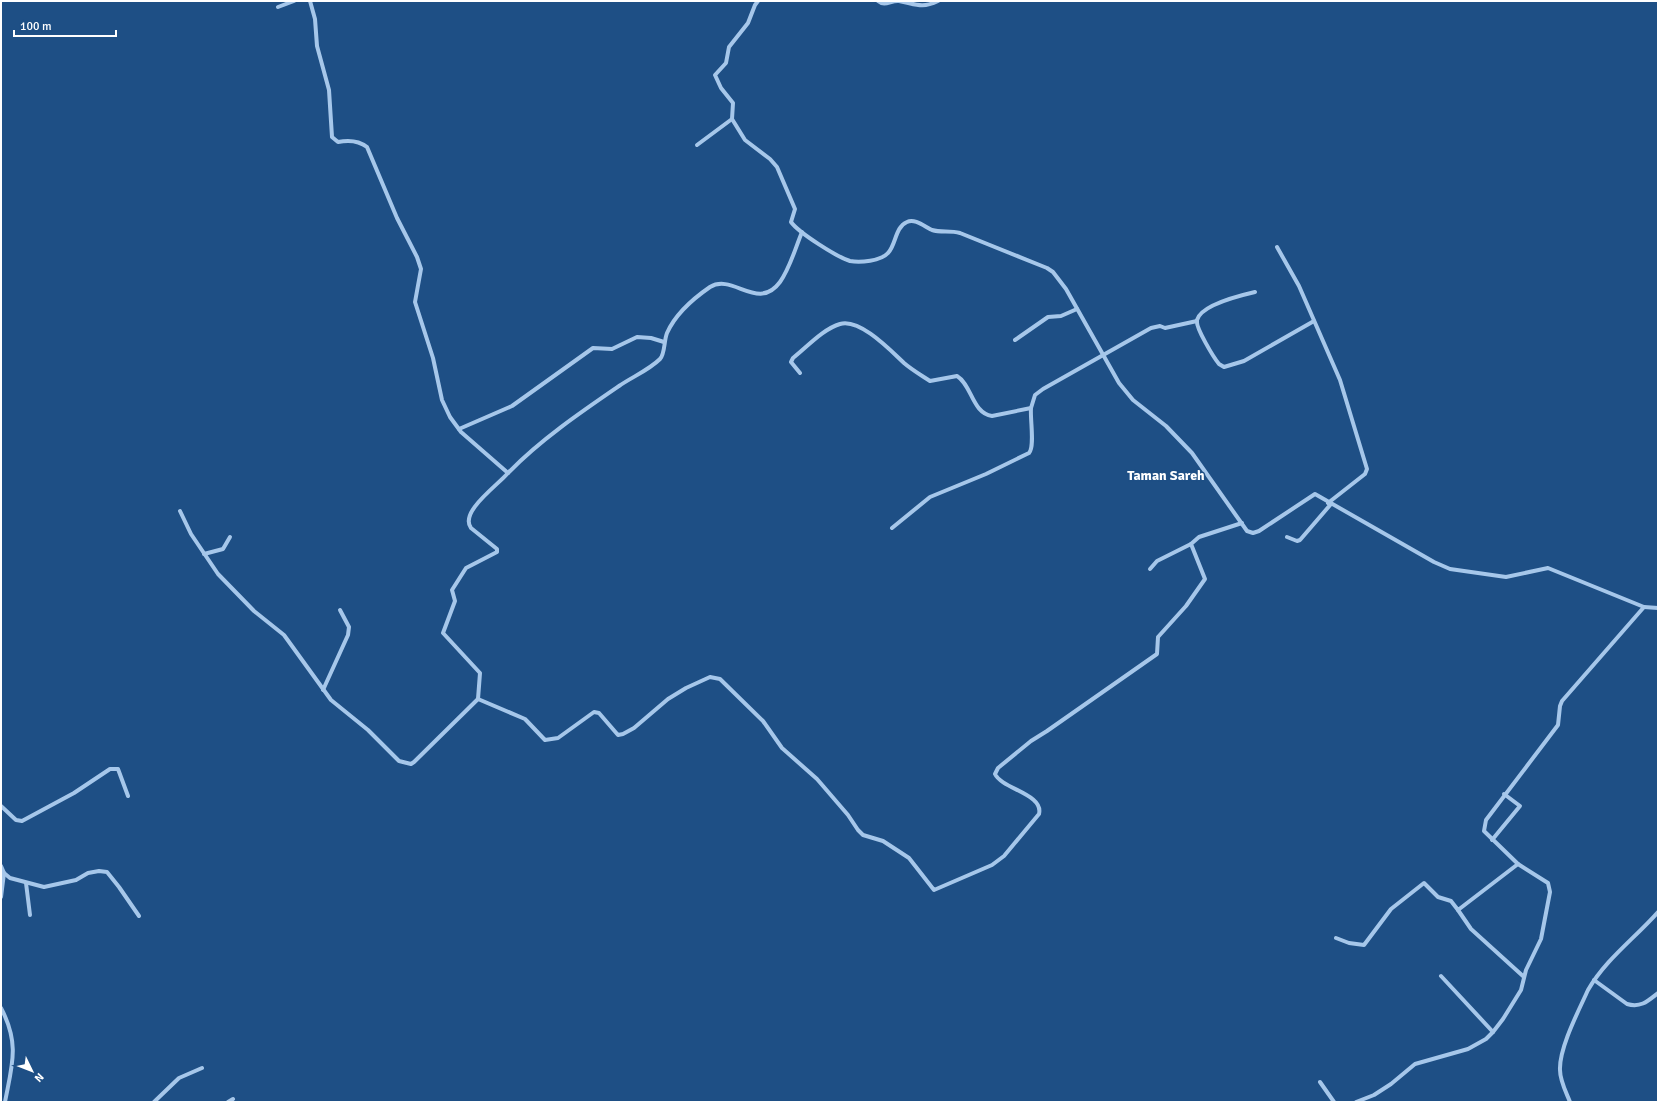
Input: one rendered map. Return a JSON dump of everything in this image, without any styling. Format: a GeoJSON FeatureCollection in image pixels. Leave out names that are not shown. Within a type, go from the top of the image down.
{"type":"FeatureCollection","features":[{"type":"Feature","properties":{"kind":"street"},"geometry":{"type":"LineString","coordinates":[[278,7],[294,1]]}},
{"type":"Feature","properties":{"kind":"street"},"geometry":{"type":"LineString","coordinates":[[310,1],[315,19],[316,46],[329,90],[332,137],[338,142],[349,140],[363,144],[367,147],[397,218],[417,257],[421,269],[415,302],[433,358],[442,400],[450,417],[459,429],[508,474]]}},
{"type":"Feature","properties":{"kind":"street"},"geometry":{"type":"LineString","coordinates":[[758,1],[748,23],[729,47],[726,63],[716,73],[721,88],[733,103],[732,118],[745,140],[770,159],[780,171],[795,209],[791,222],[802,232],[844,258],[850,261],[861,262],[882,258],[888,255],[901,228],[908,221],[914,221],[937,230],[952,230],[1047,268],[1053,272],[1066,289],[1119,383],[1133,400],[1166,426],[1192,453],[1247,531],[1256,532],[1312,495],[1316,494],[1329,504],[1434,562],[1450,569],[1506,577],[1548,568],[1644,607],[1658,608]]}},
{"type":"Feature","properties":{"kind":"street"},"geometry":{"type":"LineString","coordinates":[[878,1],[884,4],[898,1],[917,6],[929,5],[938,1]]}},
{"type":"Feature","properties":{"kind":"street"},"geometry":{"type":"LineString","coordinates":[[697,145],[732,118]]}},
{"type":"Feature","properties":{"kind":"street"},"geometry":{"type":"LineString","coordinates":[[180,511],[191,534],[218,574],[254,611],[284,635],[323,690],[342,709],[368,730],[399,761],[411,764],[422,756],[478,699],[480,673],[443,633],[455,601],[452,590],[462,572],[471,565],[497,552],[497,549],[471,528],[469,518],[477,504],[525,455],[660,359],[668,331],[678,316],[711,286],[720,284],[730,285],[753,294],[771,290],[784,275],[802,232]]}},
{"type":"Feature","properties":{"kind":"street"},"geometry":{"type":"LineString","coordinates":[[1277,246],[1298,286],[1340,380],[1367,469],[1365,474],[1329,504],[1300,540],[1297,541],[1287,537]]}},
{"type":"Feature","properties":{"kind":"street"},"geometry":{"type":"LineString","coordinates":[[892,528],[909,516],[930,497],[986,474],[1030,453],[1033,448],[1030,421],[1031,408],[1036,393],[1151,328],[1160,326],[1165,328],[1197,321],[1198,318],[1211,307],[1227,299],[1255,292]]}},
{"type":"Feature","properties":{"kind":"street"},"geometry":{"type":"LineString","coordinates":[[1015,340],[1048,317],[1061,316],[1077,309]]}},
{"type":"Feature","properties":{"kind":"street"},"geometry":{"type":"LineString","coordinates":[[1197,321],[1213,357],[1224,367],[1244,361],[1314,321]]}},
{"type":"Feature","properties":{"kind":"street"},"geometry":{"type":"LineString","coordinates":[[800,373],[792,362],[793,358],[826,332],[842,323],[859,327],[872,334],[905,364],[930,381],[957,376],[963,379],[981,411],[986,415],[992,416],[1031,408]]}},
{"type":"Feature","properties":{"kind":"street"},"geometry":{"type":"LineString","coordinates":[[459,429],[512,406],[593,348],[612,349],[637,337],[651,338],[664,342]]}},
{"type":"Feature","properties":{"kind":"street"},"geometry":{"type":"LineString","coordinates":[[1150,569],[1157,561],[1191,544],[1199,537],[1242,523]]}},
{"type":"Feature","properties":{"kind":"street"},"geometry":{"type":"LineString","coordinates":[[204,554],[223,549],[230,537]]}},
{"type":"Feature","properties":{"kind":"street"},"geometry":{"type":"LineString","coordinates":[[478,699],[525,719],[545,740],[549,741],[558,738],[594,712],[599,713],[618,735],[621,735],[634,728],[668,699],[686,688],[710,677],[720,679],[732,688],[763,721],[782,748],[816,779],[848,815],[863,835],[882,841],[909,858],[931,888],[937,889],[963,876],[992,865],[1004,856],[1039,814],[1039,807],[1034,800],[999,780],[995,774],[998,768],[1031,741],[1047,732],[1157,654],[1158,637],[1186,606],[1205,579],[1191,544]]}},
{"type":"Feature","properties":{"kind":"street"},"geometry":{"type":"LineString","coordinates":[[1356,1102],[1391,1084],[1415,1064],[1468,1049],[1486,1039],[1493,1032],[1521,990],[1524,978],[1541,939],[1550,892],[1548,883],[1518,864],[1484,831],[1484,824],[1504,794],[1558,725],[1560,706],[1562,702],[1644,607]]}},
{"type":"Feature","properties":{"kind":"street"},"geometry":{"type":"LineString","coordinates":[[323,690],[348,635],[349,627],[340,610]]}},
{"type":"Feature","properties":{"kind":"street"},"geometry":{"type":"LineString","coordinates":[[1,806],[16,820],[22,821],[74,793],[110,769],[114,768],[118,769],[121,774],[128,796]]}},
{"type":"Feature","properties":{"kind":"street"},"geometry":{"type":"LineString","coordinates":[[1492,840],[1520,806],[1504,794]]}},
{"type":"Feature","properties":{"kind":"street"},"geometry":{"type":"LineString","coordinates":[[1458,910],[1518,864]]}},
{"type":"Feature","properties":{"kind":"street"},"geometry":{"type":"LineString","coordinates":[[1,866],[4,873],[10,878],[44,887],[76,880],[94,872],[107,872],[139,916]]}},
{"type":"Feature","properties":{"kind":"street"},"geometry":{"type":"LineString","coordinates":[[1,897],[4,873]]}},
{"type":"Feature","properties":{"kind":"street"},"geometry":{"type":"LineString","coordinates":[[1336,938],[1349,943],[1364,945],[1391,909],[1424,882],[1438,898],[1451,901],[1471,929],[1524,978]]}},
{"type":"Feature","properties":{"kind":"street"},"geometry":{"type":"LineString","coordinates":[[26,883],[30,915]]}},
{"type":"Feature","properties":{"kind":"street"},"geometry":{"type":"LineString","coordinates":[[1570,1102],[1564,1087],[1560,1070],[1562,1055],[1576,1017],[1594,980],[1658,912]]}},
{"type":"Feature","properties":{"kind":"street"},"geometry":{"type":"LineString","coordinates":[[1441,976],[1493,1032]]}},
{"type":"Feature","properties":{"kind":"street"},"geometry":{"type":"LineString","coordinates":[[1594,980],[1627,1004],[1634,1006],[1640,1005],[1658,993]]}},
{"type":"Feature","properties":{"kind":"street"},"geometry":{"type":"LineString","coordinates":[[1,1008],[10,1024],[13,1065],[5,1102]]}},
{"type":"Feature","properties":{"kind":"street"},"geometry":{"type":"LineString","coordinates":[[156,1101],[180,1078],[202,1068]]}},
{"type":"Feature","properties":{"kind":"street"},"geometry":{"type":"LineString","coordinates":[[1320,1082],[1334,1102]]}},
{"type":"Feature","properties":{"kind":"street"},"geometry":{"type":"LineString","coordinates":[[228,1102],[233,1099]]}},
{"type":"Feature","properties":{"kind":"district","name":"Taman Sareh"},"geometry":{"type":"Point","coordinates":[1166,475]}}]}
